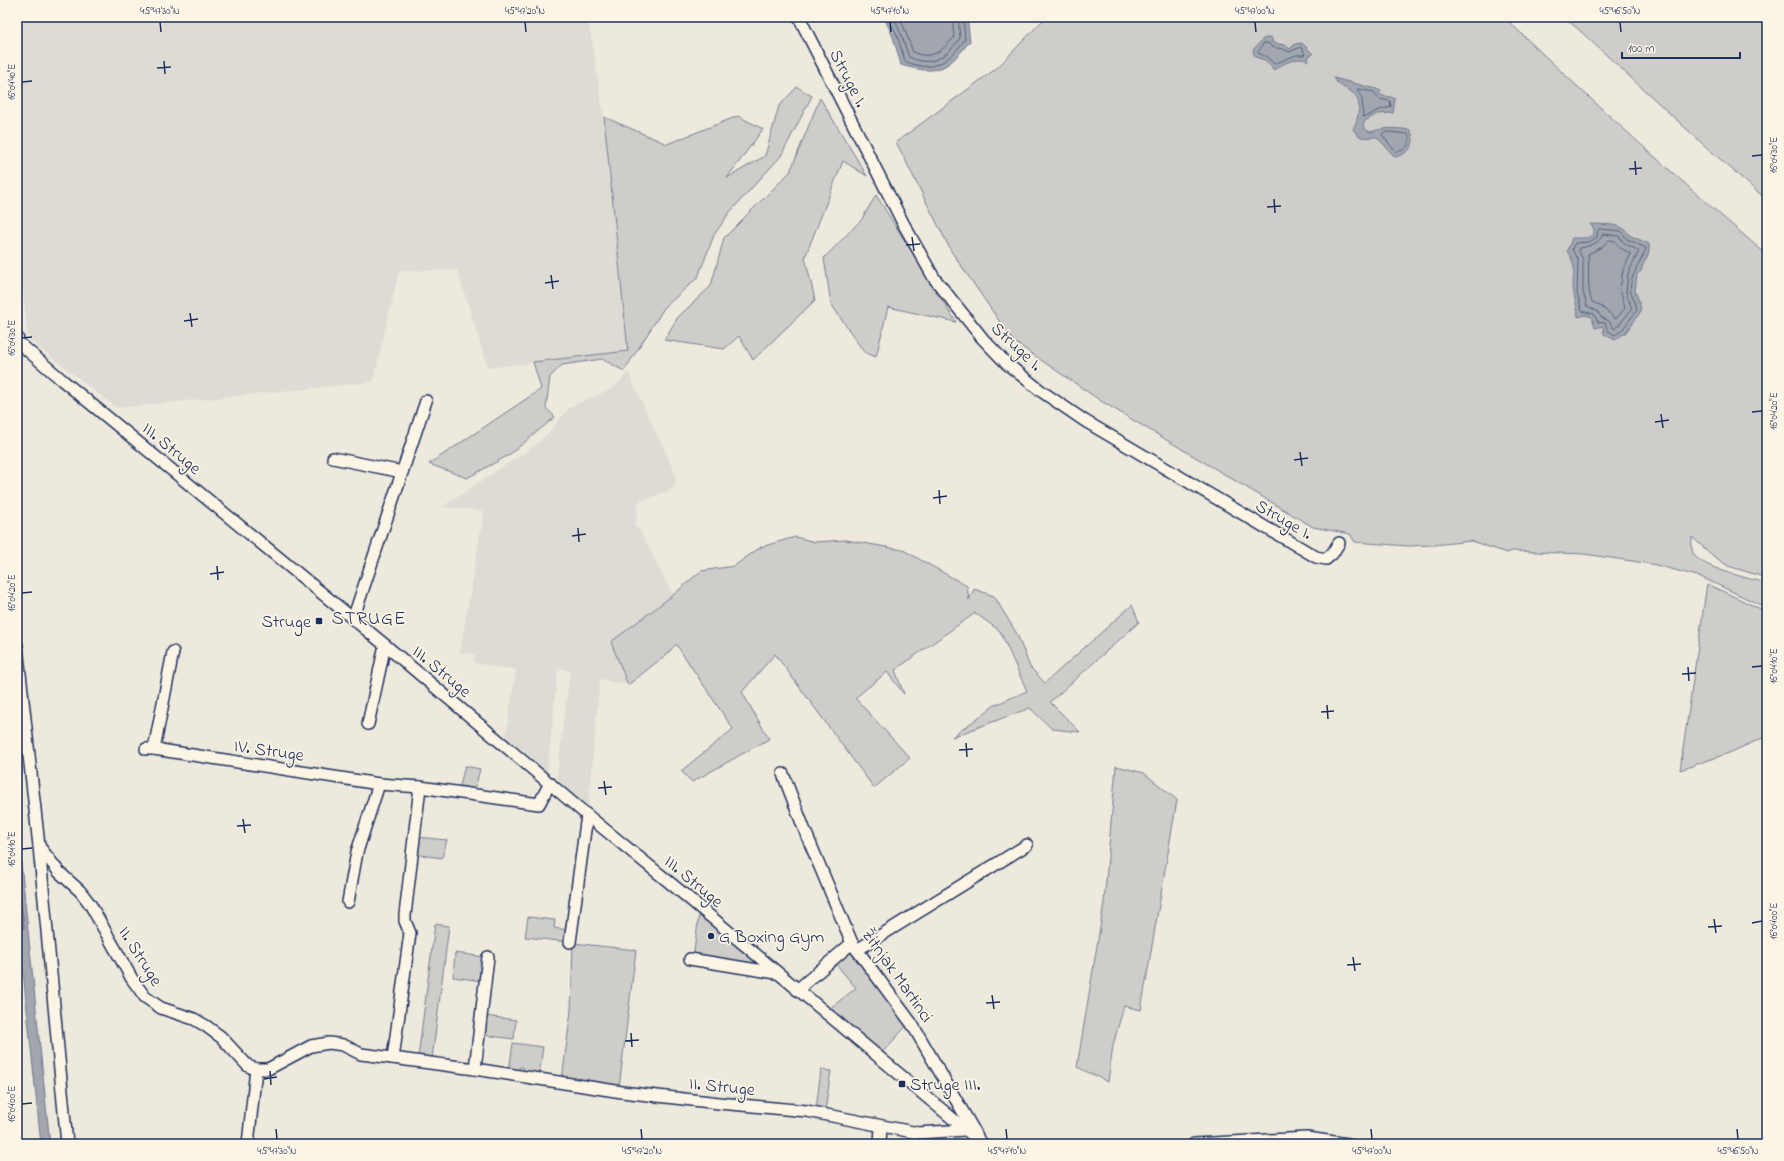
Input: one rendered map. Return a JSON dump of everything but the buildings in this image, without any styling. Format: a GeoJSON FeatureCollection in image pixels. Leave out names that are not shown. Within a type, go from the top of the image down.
{"type":"FeatureCollection","features":[{"type":"Feature","properties":{"kind":"street","name":"Struge I."},"geometry":{"type":"LineString","coordinates":[[799,17],[903,223],[934,278],[978,334],[1006,363],[1041,391],[1085,421],[1316,558],[1326,559],[1332,554],[1340,543]]}},
{"type":"Feature","properties":{"kind":"street","name":"III. Struge"},"geometry":{"type":"LineString","coordinates":[[17,337],[19,343],[62,380],[385,645],[982,1144]]}},
{"type":"Feature","properties":{"kind":"street"},"geometry":{"type":"LineString","coordinates":[[354,620],[426,401]]}},
{"type":"Feature","properties":{"kind":"street"},"geometry":{"type":"LineString","coordinates":[[333,458],[402,472]]}},
{"type":"Feature","properties":{"kind":"street","name":"III. Struge"},"geometry":{"type":"LineString","coordinates":[[368,724],[385,645]]}},
{"type":"Feature","properties":{"kind":"street"},"geometry":{"type":"LineString","coordinates":[[17,646],[39,846],[67,1144]]}},
{"type":"Feature","properties":{"kind":"street","name":"IV. Struge"},"geometry":{"type":"LineString","coordinates":[[173,652],[150,749],[379,784],[420,787],[540,804],[550,783]]}},
{"type":"Feature","properties":{"kind":"street","name":"Žitnjak Martinci"},"geometry":{"type":"LineString","coordinates":[[783,774],[805,831],[855,946],[912,1024],[982,1144]]}},
{"type":"Feature","properties":{"kind":"street"},"geometry":{"type":"LineString","coordinates":[[348,902],[357,852],[379,784]]}},
{"type":"Feature","properties":{"kind":"street"},"geometry":{"type":"LineString","coordinates":[[393,1058],[410,933],[405,921],[420,787]]}},
{"type":"Feature","properties":{"kind":"street"},"geometry":{"type":"LineString","coordinates":[[570,942],[587,815]]}},
{"type":"Feature","properties":{"kind":"street","name":"II. Struge"},"geometry":{"type":"LineString","coordinates":[[39,846],[59,872],[80,891],[90,904],[132,979],[145,997],[161,1008],[194,1019],[206,1026],[221,1037],[248,1066],[256,1070],[268,1069],[321,1043],[335,1043],[361,1054],[475,1069],[622,1092],[719,1103],[806,1110],[881,1127],[918,1133],[965,1130]]}},
{"type":"Feature","properties":{"kind":"street"},"geometry":{"type":"LineString","coordinates":[[797,990],[855,946],[1027,846]]}},
{"type":"Feature","properties":{"kind":"street"},"geometry":{"type":"LineString","coordinates":[[42,885],[48,878],[59,872]]}},
{"type":"Feature","properties":{"kind":"street"},"geometry":{"type":"LineString","coordinates":[[475,1069],[488,957]]}},
{"type":"Feature","properties":{"kind":"street"},"geometry":{"type":"LineString","coordinates":[[690,959],[777,973]]}},
{"type":"Feature","properties":{"kind":"street"},"geometry":{"type":"LineString","coordinates":[[248,1144],[256,1070]]}},
{"type":"Feature","properties":{"kind":"street"},"geometry":{"type":"LineString","coordinates":[[880,1144],[881,1127]]}},
{"type":"Feature","properties":{"kind":"street"},"geometry":{"type":"LineString","coordinates":[[1194,1144],[1307,1138],[1348,1144]]}},
{"type":"Feature","properties":{"kind":"shaded area"},"geometry":{"type":"Polygon","coordinates":[[[17,17],[588,17],[604,117],[628,351],[488,368],[457,270],[399,271],[373,382],[117,408],[28,339],[17,230],[17,17]]]}},
{"type":"Feature","properties":{"kind":"shaded area"},"geometry":{"type":"Polygon","coordinates":[[[1046,17],[1504,17],[1634,138],[1767,255],[1767,578],[1728,566],[1712,555],[1692,537],[1692,550],[1698,558],[1715,568],[1738,576],[1767,583],[1767,608],[1701,577],[1652,564],[1584,554],[1512,551],[1507,553],[1471,541],[1408,546],[1355,542],[1350,534],[1313,527],[1101,401],[1013,341],[951,251],[896,142],[997,68],[1046,17]]]}},
{"type":"Feature","properties":{"kind":"shaded area"},"geometry":{"type":"Polygon","coordinates":[[[1563,17],[1767,17],[1767,200],[1705,146],[1577,28],[1563,17]]]}},
{"type":"Feature","properties":{"kind":"shaded area"},"geometry":{"type":"Polygon","coordinates":[[[797,87],[812,96],[781,156],[729,213],[714,235],[698,277],[664,308],[624,371],[602,359],[562,365],[550,377],[546,408],[555,417],[509,455],[467,478],[429,464],[541,389],[533,362],[628,351],[604,117],[667,144],[738,116],[763,129],[727,178],[765,156],[779,106],[797,87]]]}},
{"type":"Feature","properties":{"kind":"shaded area"},"geometry":{"type":"Polygon","coordinates":[[[820,98],[867,176],[843,161],[805,257],[815,300],[753,360],[739,336],[724,349],[664,340],[678,317],[711,286],[724,238],[790,172],[820,98]]]}},
{"type":"Feature","properties":{"kind":"shaded area"},"geometry":{"type":"Polygon","coordinates":[[[876,195],[956,322],[888,307],[876,357],[864,352],[831,304],[824,258],[862,219],[876,195]]]}},
{"type":"Feature","properties":{"kind":"shaded area"},"geometry":{"type":"Polygon","coordinates":[[[628,372],[676,475],[675,486],[669,491],[640,501],[638,504],[637,518],[634,526],[640,531],[673,595],[612,642],[628,685],[600,679],[588,808],[556,783],[570,671],[558,668],[547,775],[505,741],[516,670],[474,663],[475,655],[460,652],[484,511],[442,507],[534,446],[550,431],[570,407],[615,387],[628,372]]]}},
{"type":"Feature","properties":{"kind":"shaded area"},"geometry":{"type":"Polygon","coordinates":[[[795,537],[815,542],[846,540],[903,550],[967,586],[969,600],[974,589],[994,596],[1017,634],[1030,667],[1045,683],[1132,605],[1139,622],[1050,702],[1080,732],[1052,729],[1030,708],[952,737],[995,705],[1027,691],[1000,631],[975,613],[895,670],[904,694],[887,672],[855,698],[910,758],[874,788],[775,654],[742,692],[769,739],[692,782],[681,771],[733,729],[676,644],[667,654],[628,685],[611,642],[673,595],[701,571],[734,566],[761,547],[795,537]]]}},
{"type":"Feature","properties":{"kind":"shaded area"},"geometry":{"type":"Polygon","coordinates":[[[1707,584],[1767,612],[1767,736],[1729,753],[1680,770],[1707,584]]]}},
{"type":"Feature","properties":{"kind":"shaded area"},"geometry":{"type":"Polygon","coordinates":[[[465,766],[480,769],[474,792],[459,789],[465,766]]]}},
{"type":"Feature","properties":{"kind":"shaded area"},"geometry":{"type":"Polygon","coordinates":[[[1116,766],[1144,773],[1177,800],[1141,1010],[1124,1006],[1113,1045],[1108,1082],[1077,1067],[1104,903],[1116,766]]]}},
{"type":"Feature","properties":{"kind":"shaded area"},"geometry":{"type":"Polygon","coordinates":[[[416,837],[447,840],[442,858],[413,854],[416,837]]]}},
{"type":"Feature","properties":{"kind":"shaded area","name":"G Boxing Gym"},"geometry":{"type":"Polygon","coordinates":[[[699,914],[760,965],[693,959],[699,914]]]}},
{"type":"Feature","properties":{"kind":"shaded area"},"geometry":{"type":"Polygon","coordinates":[[[528,917],[555,920],[554,928],[569,930],[567,942],[525,937],[528,917]]]}},
{"type":"Feature","properties":{"kind":"shaded area"},"geometry":{"type":"Polygon","coordinates":[[[435,924],[449,926],[432,1059],[418,1058],[435,924]]]}},
{"type":"Feature","properties":{"kind":"shaded area"},"geometry":{"type":"Polygon","coordinates":[[[573,943],[636,950],[619,1088],[562,1079],[571,1011],[573,943]]]}},
{"type":"Feature","properties":{"kind":"shaded area"},"geometry":{"type":"Polygon","coordinates":[[[854,950],[909,1023],[880,1055],[829,1009],[856,988],[836,964],[854,950]]]}},
{"type":"Feature","properties":{"kind":"shaded area"},"geometry":{"type":"Polygon","coordinates":[[[455,953],[485,957],[482,981],[453,977],[455,953]]]}},
{"type":"Feature","properties":{"kind":"shaded area"},"geometry":{"type":"Polygon","coordinates":[[[485,1016],[516,1020],[514,1039],[483,1035],[485,1016]]]}},
{"type":"Feature","properties":{"kind":"shaded area"},"geometry":{"type":"Polygon","coordinates":[[[513,1043],[543,1047],[539,1076],[523,1072],[523,1067],[520,1067],[519,1071],[509,1072],[513,1043]]]}},
{"type":"Feature","properties":{"kind":"shaded area"},"geometry":{"type":"Polygon","coordinates":[[[821,1070],[831,1071],[825,1111],[816,1109],[821,1070]]]}},
{"type":"Feature","properties":{"kind":"water"},"geometry":{"type":"Polygon","coordinates":[[[884,17],[967,17],[970,41],[955,59],[941,68],[924,70],[901,65],[893,37],[884,17]]]}},
{"type":"Feature","properties":{"kind":"water"},"geometry":{"type":"Polygon","coordinates":[[[1271,37],[1273,43],[1285,45],[1290,49],[1295,44],[1302,43],[1313,54],[1309,56],[1308,61],[1304,59],[1295,60],[1281,65],[1274,70],[1265,60],[1255,57],[1253,50],[1263,39],[1271,37]]]}},
{"type":"Feature","properties":{"kind":"water"},"geometry":{"type":"Polygon","coordinates":[[[1334,78],[1376,89],[1381,91],[1379,94],[1395,99],[1393,113],[1377,114],[1365,121],[1363,125],[1366,130],[1371,132],[1390,128],[1410,130],[1413,140],[1411,148],[1395,157],[1377,137],[1363,138],[1358,135],[1353,129],[1358,116],[1358,100],[1353,93],[1340,85],[1334,78]]]}},
{"type":"Feature","properties":{"kind":"water"},"geometry":{"type":"Polygon","coordinates":[[[1590,224],[1617,226],[1626,231],[1629,235],[1649,244],[1648,255],[1641,271],[1637,274],[1635,291],[1641,311],[1626,332],[1615,340],[1604,334],[1603,326],[1595,328],[1592,317],[1585,315],[1578,317],[1573,288],[1574,268],[1567,251],[1572,238],[1587,238],[1594,234],[1594,229],[1590,224]]]}},
{"type":"Feature","properties":{"kind":"water"},"geometry":{"type":"Polygon","coordinates":[[[17,824],[50,1144],[41,1144],[17,914],[17,824]]]}},
{"type":"Feature","properties":{"kind":"place","name":"Struge"},"geometry":{"type":"Point","coordinates":[319,621]}},
{"type":"Feature","properties":{"kind":"place","name":"G Boxing Gym"},"geometry":{"type":"Point","coordinates":[711,936]}},
{"type":"Feature","properties":{"kind":"place","name":"Struge III."},"geometry":{"type":"Point","coordinates":[902,1084]}},
{"type":"Feature","properties":{"kind":"district","name":"STRUGE"},"geometry":{"type":"Point","coordinates":[369,617]}}]}
